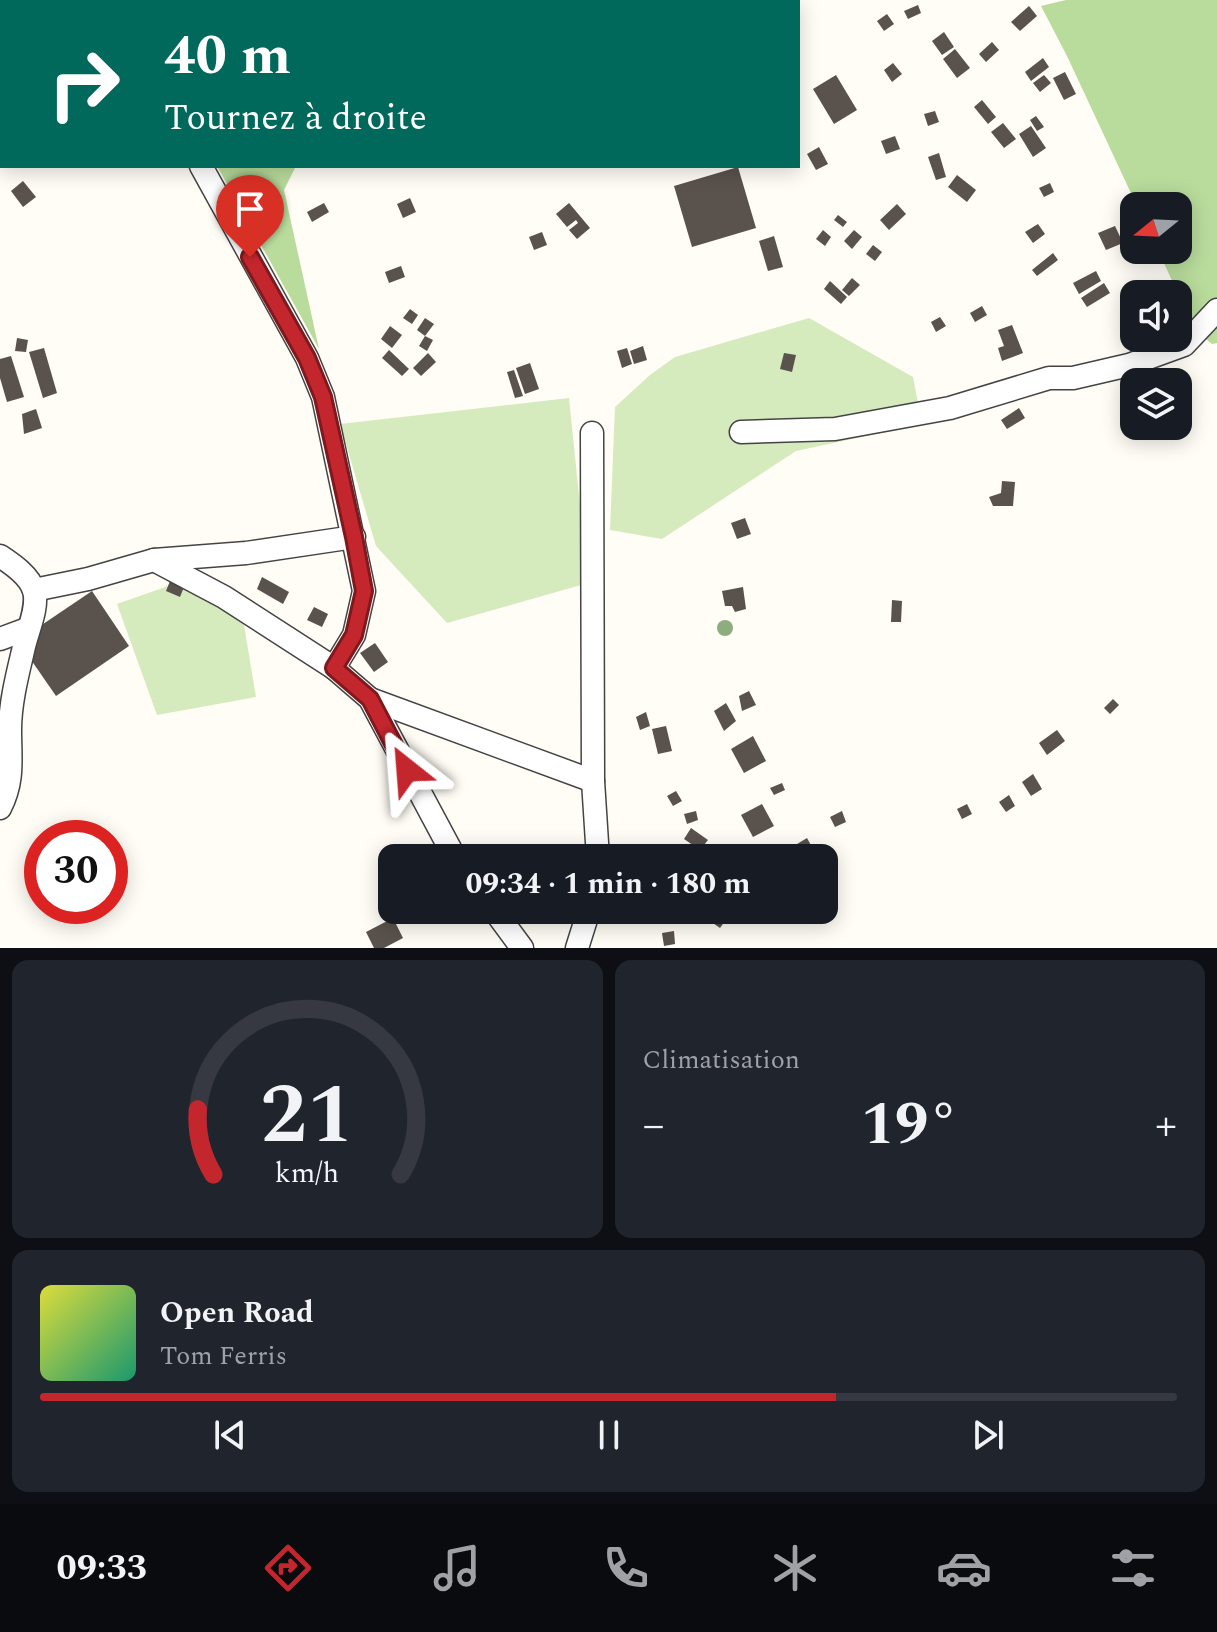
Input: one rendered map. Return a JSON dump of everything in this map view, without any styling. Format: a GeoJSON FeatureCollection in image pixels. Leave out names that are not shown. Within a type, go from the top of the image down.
{"type":"FeatureCollection","features":[{"type":"Feature","properties":{"kind":"street"},"geometry":{"type":"LineString","coordinates":[[202,168],[313,371],[323,397],[364,591],[354,635],[334,668]]}},
{"type":"Feature","properties":{"kind":"street"},"geometry":{"type":"LineString","coordinates":[[741,432],[835,429],[950,408],[1049,378],[1073,378],[1129,365],[1184,345],[1217,310]]}},
{"type":"Feature","properties":{"kind":"street"},"geometry":{"type":"LineString","coordinates":[[592,433],[593,781],[597,844]]}},
{"type":"Feature","properties":{"kind":"street"},"geometry":{"type":"LineString","coordinates":[[34,590],[88,579],[154,560],[246,553],[354,537]]}},
{"type":"Feature","properties":{"kind":"street"},"geometry":{"type":"LineString","coordinates":[[0,556],[16,567],[34,590],[34,607],[27,629],[10,728],[12,768],[7,794],[0,808]]}},
{"type":"Feature","properties":{"kind":"street"},"geometry":{"type":"LineString","coordinates":[[154,560],[224,597],[334,668],[370,699],[593,781]]}},
{"type":"Feature","properties":{"kind":"street"},"geometry":{"type":"LineString","coordinates":[[0,639],[27,629]]}},
{"type":"Feature","properties":{"kind":"street"},"geometry":{"type":"LineString","coordinates":[[370,699],[448,844]]}},
{"type":"Feature","properties":{"kind":"street"},"geometry":{"type":"LineString","coordinates":[[504,924],[522,948]]}},
{"type":"Feature","properties":{"kind":"street"},"geometry":{"type":"LineString","coordinates":[[577,948],[585,924]]}},
{"type":"Feature","properties":{"kind":"green space"},"geometry":{"type":"Polygon","coordinates":[[[1066,0],[1217,0],[1217,343],[1212,344],[1192,325],[1192,280],[1172,280],[1164,264],[1192,264],[1192,192],[1130,192],[1041,6],[1066,0]]]}},
{"type":"Feature","properties":{"kind":"green space"},"geometry":{"type":"Polygon","coordinates":[[[218,168],[295,168],[284,190],[319,349],[218,168]]]}},
{"type":"Feature","properties":{"kind":"green space"},"geometry":{"type":"Polygon","coordinates":[[[809,318],[913,377],[922,424],[796,451],[662,539],[610,530],[615,407],[675,357],[809,318]]]}},
{"type":"Feature","properties":{"kind":"green space"},"geometry":{"type":"Polygon","coordinates":[[[569,398],[588,583],[447,623],[376,546],[340,424],[569,398]]]}},
{"type":"Feature","properties":{"kind":"green space"},"geometry":{"type":"Polygon","coordinates":[[[188,579],[244,625],[256,697],[157,715],[117,604],[188,579]]]}},
{"type":"Feature","properties":{"kind":"building"},"geometry":{"type":"Polygon","coordinates":[[[918,5],[921,13],[908,19],[904,11],[918,5]]]}},
{"type":"Feature","properties":{"kind":"building"},"geometry":{"type":"Polygon","coordinates":[[[1029,6],[1037,16],[1020,31],[1011,22],[1029,6]]]}},
{"type":"Feature","properties":{"kind":"building"},"geometry":{"type":"Polygon","coordinates":[[[887,14],[894,24],[884,31],[877,21],[887,14]]]}},
{"type":"Feature","properties":{"kind":"building"},"geometry":{"type":"Polygon","coordinates":[[[944,32],[954,47],[942,55],[932,41],[944,32]]]}},
{"type":"Feature","properties":{"kind":"building"},"geometry":{"type":"Polygon","coordinates":[[[992,42],[999,50],[986,62],[979,54],[992,42]]]}},
{"type":"Feature","properties":{"kind":"building"},"geometry":{"type":"Polygon","coordinates":[[[955,49],[970,68],[957,78],[943,59],[955,49]]]}},
{"type":"Feature","properties":{"kind":"building"},"geometry":{"type":"Polygon","coordinates":[[[1043,58],[1049,67],[1031,81],[1025,72],[1043,58]]]}},
{"type":"Feature","properties":{"kind":"building"},"geometry":{"type":"Polygon","coordinates":[[[893,63],[902,74],[892,82],[884,70],[893,63]]]}},
{"type":"Feature","properties":{"kind":"building"},"geometry":{"type":"Polygon","coordinates":[[[1065,72],[1076,94],[1064,100],[1053,78],[1065,72]]]}},
{"type":"Feature","properties":{"kind":"building"},"geometry":{"type":"Polygon","coordinates":[[[836,75],[857,110],[834,124],[813,89],[836,75]]]}},
{"type":"Feature","properties":{"kind":"building"},"geometry":{"type":"Polygon","coordinates":[[[1044,75],[1051,83],[1040,92],[1033,83],[1044,75]]]}},
{"type":"Feature","properties":{"kind":"building"},"geometry":{"type":"Polygon","coordinates":[[[982,100],[996,117],[988,124],[974,107],[982,100]]]}},
{"type":"Feature","properties":{"kind":"building"},"geometry":{"type":"Polygon","coordinates":[[[935,111],[939,122],[928,126],[924,114],[935,111]]]}},
{"type":"Feature","properties":{"kind":"building"},"geometry":{"type":"Polygon","coordinates":[[[1036,116],[1044,127],[1037,131],[1030,120],[1036,116]]]}},
{"type":"Feature","properties":{"kind":"building"},"geometry":{"type":"Polygon","coordinates":[[[1003,123],[1016,139],[1004,148],[991,132],[1003,123]]]}},
{"type":"Feature","properties":{"kind":"building"},"geometry":{"type":"Polygon","coordinates":[[[1031,126],[1046,148],[1033,157],[1019,134],[1031,126]]]}},
{"type":"Feature","properties":{"kind":"building"},"geometry":{"type":"Polygon","coordinates":[[[895,136],[900,149],[886,154],[881,141],[895,136]]]}},
{"type":"Feature","properties":{"kind":"building"},"geometry":{"type":"Polygon","coordinates":[[[819,147],[828,164],[816,170],[807,154],[819,147]]]}},
{"type":"Feature","properties":{"kind":"building"},"geometry":{"type":"Polygon","coordinates":[[[939,153],[946,177],[936,180],[928,157],[939,153]]]}},
{"type":"Feature","properties":{"kind":"building"},"geometry":{"type":"Polygon","coordinates":[[[738,168],[756,228],[692,247],[674,186],[738,168]]]}},
{"type":"Feature","properties":{"kind":"building"},"geometry":{"type":"Polygon","coordinates":[[[957,175],[976,190],[967,202],[948,187],[957,175]]]}},
{"type":"Feature","properties":{"kind":"building"},"geometry":{"type":"Polygon","coordinates":[[[23,181],[36,197],[23,207],[11,191],[23,181]]]}},
{"type":"Feature","properties":{"kind":"building"},"geometry":{"type":"Polygon","coordinates":[[[1050,183],[1054,192],[1044,197],[1039,188],[1050,183]]]}},
{"type":"Feature","properties":{"kind":"building"},"geometry":{"type":"Polygon","coordinates":[[[410,198],[416,212],[403,218],[397,204],[410,198]]]}},
{"type":"Feature","properties":{"kind":"building"},"geometry":{"type":"Polygon","coordinates":[[[324,203],[329,212],[312,222],[307,212],[324,203]]]}},
{"type":"Feature","properties":{"kind":"building"},"geometry":{"type":"Polygon","coordinates":[[[569,203],[590,228],[577,239],[569,230],[578,223],[576,220],[567,227],[556,214],[569,203]]]}},
{"type":"Feature","properties":{"kind":"building"},"geometry":{"type":"Polygon","coordinates":[[[897,204],[906,214],[889,230],[880,220],[897,204]]]}},
{"type":"Feature","properties":{"kind":"building"},"geometry":{"type":"Polygon","coordinates":[[[838,215],[847,222],[843,227],[834,220],[838,215]]]}},
{"type":"Feature","properties":{"kind":"building"},"geometry":{"type":"Polygon","coordinates":[[[1038,224],[1045,234],[1033,243],[1025,232],[1038,224]]]}},
{"type":"Feature","properties":{"kind":"building"},"geometry":{"type":"Polygon","coordinates":[[[1115,226],[1120,244],[1106,250],[1098,233],[1115,226]]]}},
{"type":"Feature","properties":{"kind":"building"},"geometry":{"type":"Polygon","coordinates":[[[823,230],[831,237],[825,246],[816,239],[823,230]]]}},
{"type":"Feature","properties":{"kind":"building"},"geometry":{"type":"Polygon","coordinates":[[[854,230],[862,237],[852,249],[844,241],[854,230]]]}},
{"type":"Feature","properties":{"kind":"building"},"geometry":{"type":"Polygon","coordinates":[[[542,232],[547,245],[534,250],[529,237],[542,232]]]}},
{"type":"Feature","properties":{"kind":"building"},"geometry":{"type":"Polygon","coordinates":[[[774,236],[783,267],[768,271],[759,241],[774,236]]]}},
{"type":"Feature","properties":{"kind":"building"},"geometry":{"type":"Polygon","coordinates":[[[873,245],[882,252],[875,261],[866,254],[873,245]]]}},
{"type":"Feature","properties":{"kind":"building"},"geometry":{"type":"Polygon","coordinates":[[[1053,253],[1058,260],[1037,276],[1032,270],[1053,253]]]}},
{"type":"Feature","properties":{"kind":"building"},"geometry":{"type":"Polygon","coordinates":[[[401,266],[405,277],[389,283],[385,272],[401,266]]]}},
{"type":"Feature","properties":{"kind":"building"},"geometry":{"type":"Polygon","coordinates":[[[1096,271],[1101,281],[1079,294],[1073,283],[1096,271]]]}},
{"type":"Feature","properties":{"kind":"building"},"geometry":{"type":"Polygon","coordinates":[[[852,278],[860,285],[849,296],[842,290],[852,278]]]}},
{"type":"Feature","properties":{"kind":"building"},"geometry":{"type":"Polygon","coordinates":[[[830,281],[847,297],[841,304],[824,289],[830,281]]]}},
{"type":"Feature","properties":{"kind":"building"},"geometry":{"type":"Polygon","coordinates":[[[1104,283],[1110,293],[1087,307],[1081,298],[1104,283]]]}},
{"type":"Feature","properties":{"kind":"building"},"geometry":{"type":"Polygon","coordinates":[[[982,306],[987,315],[975,322],[970,313],[982,306]]]}},
{"type":"Feature","properties":{"kind":"building"},"geometry":{"type":"Polygon","coordinates":[[[410,309],[418,315],[412,324],[403,318],[410,309]]]}},
{"type":"Feature","properties":{"kind":"building"},"geometry":{"type":"Polygon","coordinates":[[[940,317],[946,326],[936,332],[931,322],[940,317]]]}},
{"type":"Feature","properties":{"kind":"building"},"geometry":{"type":"Polygon","coordinates":[[[425,318],[434,324],[425,336],[417,330],[425,318]]]}},
{"type":"Feature","properties":{"kind":"building"},"geometry":{"type":"Polygon","coordinates":[[[1012,325],[1023,353],[1002,361],[998,348],[1004,346],[998,330],[1012,325]]]}},
{"type":"Feature","properties":{"kind":"building"},"geometry":{"type":"Polygon","coordinates":[[[390,326],[402,335],[392,348],[381,339],[390,326]]]}},
{"type":"Feature","properties":{"kind":"building"},"geometry":{"type":"Polygon","coordinates":[[[425,336],[433,340],[427,351],[419,346],[425,336]]]}},
{"type":"Feature","properties":{"kind":"building"},"geometry":{"type":"Polygon","coordinates":[[[17,338],[28,340],[26,352],[15,351],[17,338]]]}},
{"type":"Feature","properties":{"kind":"building"},"geometry":{"type":"Polygon","coordinates":[[[643,346],[647,360],[634,364],[630,351],[643,346]]]}},
{"type":"Feature","properties":{"kind":"building"},"geometry":{"type":"Polygon","coordinates":[[[44,348],[57,393],[43,398],[29,352],[44,348]]]}},
{"type":"Feature","properties":{"kind":"building"},"geometry":{"type":"Polygon","coordinates":[[[627,348],[632,364],[622,368],[617,351],[627,348]]]}},
{"type":"Feature","properties":{"kind":"building"},"geometry":{"type":"Polygon","coordinates":[[[389,350],[409,369],[402,376],[382,358],[389,350]]]}},
{"type":"Feature","properties":{"kind":"building"},"geometry":{"type":"Polygon","coordinates":[[[428,353],[436,362],[421,376],[413,368],[428,353]]]}},
{"type":"Feature","properties":{"kind":"building"},"geometry":{"type":"Polygon","coordinates":[[[784,353],[796,355],[792,372],[780,369],[784,353]]]}},
{"type":"Feature","properties":{"kind":"building"},"geometry":{"type":"Polygon","coordinates":[[[11,356],[24,397],[7,402],[0,378],[0,359],[11,356]]]}},
{"type":"Feature","properties":{"kind":"building"},"geometry":{"type":"Polygon","coordinates":[[[530,363],[539,389],[525,394],[516,368],[530,363]]]}},
{"type":"Feature","properties":{"kind":"building"},"geometry":{"type":"Polygon","coordinates":[[[514,370],[523,396],[515,398],[507,372],[514,370]]]}},
{"type":"Feature","properties":{"kind":"building"},"geometry":{"type":"Polygon","coordinates":[[[1019,408],[1025,418],[1007,429],[1001,420],[1019,408]]]}},
{"type":"Feature","properties":{"kind":"building"},"geometry":{"type":"Polygon","coordinates":[[[36,409],[42,428],[24,434],[22,414],[36,409]]]}},
{"type":"Feature","properties":{"kind":"building"},"geometry":{"type":"Polygon","coordinates":[[[1002,481],[1015,482],[1013,506],[993,506],[989,497],[1001,493],[1002,481]]]}},
{"type":"Feature","properties":{"kind":"building"},"geometry":{"type":"Polygon","coordinates":[[[745,518],[751,534],[737,539],[731,523],[745,518]]]}},
{"type":"Feature","properties":{"kind":"building"},"geometry":{"type":"Polygon","coordinates":[[[262,577],[289,592],[283,604],[257,589],[262,577]]]}},
{"type":"Feature","properties":{"kind":"building"},"geometry":{"type":"Polygon","coordinates":[[[170,581],[184,587],[180,597],[166,591],[170,581]]]}},
{"type":"Feature","properties":{"kind":"building"},"geometry":{"type":"Polygon","coordinates":[[[743,587],[746,609],[735,612],[732,606],[725,606],[722,591],[743,587]]]}},
{"type":"Feature","properties":{"kind":"building"},"geometry":{"type":"Polygon","coordinates":[[[92,591],[129,646],[56,696],[18,641],[92,591]]]}},
{"type":"Feature","properties":{"kind":"building"},"geometry":{"type":"Polygon","coordinates":[[[892,600],[902,601],[901,622],[891,622],[892,600]]]}},
{"type":"Feature","properties":{"kind":"building"},"geometry":{"type":"Polygon","coordinates":[[[314,607],[328,614],[322,627],[307,620],[314,607]]]}},
{"type":"Feature","properties":{"kind":"building"},"geometry":{"type":"Polygon","coordinates":[[[375,643],[388,662],[374,672],[360,653],[375,643]]]}},
{"type":"Feature","properties":{"kind":"building"},"geometry":{"type":"Polygon","coordinates":[[[749,691],[756,705],[742,711],[739,696],[749,691]]]}},
{"type":"Feature","properties":{"kind":"building"},"geometry":{"type":"Polygon","coordinates":[[[1113,699],[1119,705],[1110,714],[1104,708],[1113,699]]]}},
{"type":"Feature","properties":{"kind":"building"},"geometry":{"type":"Polygon","coordinates":[[[726,703],[736,721],[724,731],[714,711],[726,703]]]}},
{"type":"Feature","properties":{"kind":"building"},"geometry":{"type":"Polygon","coordinates":[[[646,712],[650,726],[640,730],[636,717],[646,712]]]}},
{"type":"Feature","properties":{"kind":"building"},"geometry":{"type":"Polygon","coordinates":[[[666,726],[672,751],[658,754],[652,729],[666,726]]]}},
{"type":"Feature","properties":{"kind":"building"},"geometry":{"type":"Polygon","coordinates":[[[1057,730],[1065,741],[1047,755],[1039,743],[1057,730]]]}},
{"type":"Feature","properties":{"kind":"building"},"geometry":{"type":"Polygon","coordinates":[[[753,736],[766,761],[744,773],[731,749],[753,736]]]}},
{"type":"Feature","properties":{"kind":"building"},"geometry":{"type":"Polygon","coordinates":[[[1033,774],[1042,789],[1031,796],[1022,782],[1033,774]]]}},
{"type":"Feature","properties":{"kind":"building"},"geometry":{"type":"Polygon","coordinates":[[[782,783],[785,790],[774,795],[770,788],[782,783]]]}},
{"type":"Feature","properties":{"kind":"building"},"geometry":{"type":"Polygon","coordinates":[[[676,791],[682,801],[673,806],[667,796],[676,791]]]}},
{"type":"Feature","properties":{"kind":"building"},"geometry":{"type":"Polygon","coordinates":[[[1009,795],[1015,806],[1006,812],[999,802],[1009,795]]]}},
{"type":"Feature","properties":{"kind":"building"},"geometry":{"type":"Polygon","coordinates":[[[762,804],[774,826],[753,837],[741,815],[762,804]]]}},
{"type":"Feature","properties":{"kind":"building"},"geometry":{"type":"Polygon","coordinates":[[[967,804],[972,814],[962,819],[957,809],[967,804]]]}},
{"type":"Feature","properties":{"kind":"building"},"geometry":{"type":"Polygon","coordinates":[[[696,811],[698,820],[687,824],[684,814],[696,811]]]}},
{"type":"Feature","properties":{"kind":"building"},"geometry":{"type":"Polygon","coordinates":[[[842,811],[846,822],[835,827],[830,817],[842,811]]]}},
{"type":"Feature","properties":{"kind":"building"},"geometry":{"type":"Polygon","coordinates":[[[691,828],[708,840],[705,844],[691,844],[684,839],[691,828]]]}},
{"type":"Feature","properties":{"kind":"building"},"geometry":{"type":"Polygon","coordinates":[[[807,838],[810,844],[797,844],[807,838]]]}},
{"type":"Feature","properties":{"kind":"building"},"geometry":{"type":"Polygon","coordinates":[[[381,924],[396,924],[403,938],[384,948],[374,948],[366,932],[381,924]]]}},
{"type":"Feature","properties":{"kind":"building"},"geometry":{"type":"Polygon","coordinates":[[[674,931],[675,944],[664,946],[662,933],[674,931]]]}},
{"type":"Feature","properties":{"kind":"route"},"geometry":{"type":"LineString","coordinates":[[250,257],[307,358],[323,397],[354,537],[364,591],[354,635],[334,668],[370,699],[407,770]]}}]}
